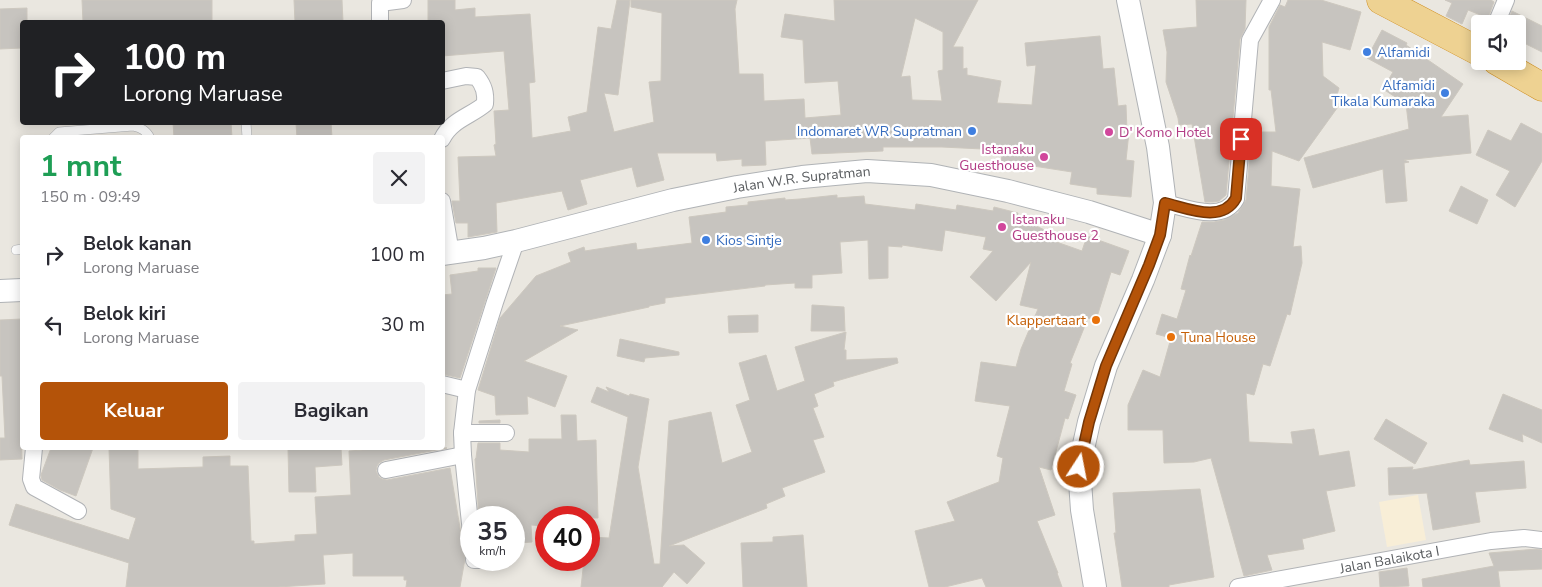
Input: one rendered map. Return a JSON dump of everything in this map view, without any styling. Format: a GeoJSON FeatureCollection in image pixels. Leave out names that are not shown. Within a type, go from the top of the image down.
{"type":"FeatureCollection","features":[{"type":"Feature","properties":{"kind":"highway"},"geometry":{"type":"LineString","coordinates":[[1381,0],[1471,47]]}},
{"type":"Feature","properties":{"kind":"highway"},"geometry":{"type":"LineString","coordinates":[[1512,70],[1542,87]]}},
{"type":"Feature","properties":{"kind":"street"},"geometry":{"type":"LineString","coordinates":[[380,20],[380,3],[403,0]]}},
{"type":"Feature","properties":{"kind":"street"},"geometry":{"type":"LineString","coordinates":[[1095,587],[1082,510],[1079,467],[1089,422],[1106,366],[1160,235],[1165,203],[1158,147],[1128,0]]}},
{"type":"Feature","properties":{"kind":"street"},"geometry":{"type":"LineString","coordinates":[[1165,203],[1200,212],[1218,212],[1226,210],[1233,204],[1236,198],[1250,40],[1272,0]]}},
{"type":"Feature","properties":{"kind":"street"},"geometry":{"type":"LineString","coordinates":[[1500,15],[1506,0]]}},
{"type":"Feature","properties":{"kind":"street"},"geometry":{"type":"LineString","coordinates":[[444,135],[463,117],[486,104],[483,84],[477,77],[466,76],[445,80]]}},
{"type":"Feature","properties":{"kind":"street","name":"Jalan W.R. Supratman"},"geometry":{"type":"LineString","coordinates":[[447,253],[516,241],[673,200],[737,186],[802,177],[867,172],[931,175],[1008,191],[1089,212],[1160,235]]}},
{"type":"Feature","properties":{"kind":"street"},"geometry":{"type":"LineString","coordinates":[[445,232],[447,253]]}},
{"type":"Feature","properties":{"kind":"street"},"geometry":{"type":"LineString","coordinates":[[468,506],[462,433],[467,390],[516,241]]}},
{"type":"Feature","properties":{"kind":"street"},"geometry":{"type":"LineString","coordinates":[[0,291],[20,290]]}},
{"type":"Feature","properties":{"kind":"street"},"geometry":{"type":"LineString","coordinates":[[445,385],[467,390]]}},
{"type":"Feature","properties":{"kind":"street"},"geometry":{"type":"LineString","coordinates":[[462,433],[506,433]]}},
{"type":"Feature","properties":{"kind":"street"},"geometry":{"type":"LineString","coordinates":[[34,450],[31,479],[34,487],[78,511]]}},
{"type":"Feature","properties":{"kind":"street"},"geometry":{"type":"LineString","coordinates":[[386,470],[463,455]]}},
{"type":"Feature","properties":{"kind":"street","name":"Jalan Balaikota I"},"geometry":{"type":"LineString","coordinates":[[1238,587],[1490,541],[1524,538],[1542,540]]}},
{"type":"Feature","properties":{"kind":"lane"},"geometry":{"type":"LineString","coordinates":[[56,135],[59,132],[133,126],[142,129],[149,135]]}},
{"type":"Feature","properties":{"kind":"shaded area"},"geometry":{"type":"Polygon","coordinates":[[[1418,495],[1426,540],[1387,547],[1379,502],[1418,495]]]}},
{"type":"Feature","properties":{"kind":"building"},"geometry":{"type":"Polygon","coordinates":[[[82,0],[212,0],[212,20],[83,20],[82,0]]]}},
{"type":"Feature","properties":{"kind":"building"},"geometry":{"type":"Polygon","coordinates":[[[294,0],[342,0],[343,20],[295,20],[294,0]]]}},
{"type":"Feature","properties":{"kind":"building"},"geometry":{"type":"Polygon","coordinates":[[[428,0],[455,0],[455,10],[475,8],[475,17],[530,14],[535,82],[529,83],[532,138],[571,131],[568,117],[587,112],[598,27],[611,29],[617,0],[630,0],[618,95],[604,93],[614,132],[654,122],[649,82],[661,81],[662,13],[631,7],[631,0],[737,0],[735,9],[739,74],[763,74],[764,101],[804,99],[805,118],[841,115],[838,81],[805,83],[803,40],[781,37],[785,14],[835,21],[834,0],[978,0],[953,47],[963,47],[963,69],[967,68],[967,75],[1001,81],[997,103],[1032,105],[1036,65],[1027,66],[1025,43],[1100,36],[1103,69],[1114,68],[1118,106],[1126,105],[1127,132],[1129,132],[1126,160],[1134,161],[1131,197],[1097,194],[1097,188],[1070,184],[1072,172],[1001,161],[1003,150],[883,147],[883,151],[812,154],[810,138],[765,141],[766,165],[742,166],[742,159],[717,161],[716,153],[657,153],[664,180],[637,187],[632,167],[580,180],[587,204],[568,210],[562,191],[496,203],[497,232],[468,237],[468,223],[456,223],[452,201],[460,201],[458,157],[496,156],[494,145],[496,144],[494,111],[509,110],[504,51],[445,56],[445,20],[428,20],[428,0]],[[915,18],[901,77],[910,76],[912,100],[942,101],[938,71],[943,70],[943,32],[915,18]]]}},
{"type":"Feature","properties":{"kind":"building"},"geometry":{"type":"Polygon","coordinates":[[[1196,0],[1246,0],[1245,29],[1240,39],[1226,195],[1219,201],[1213,202],[1205,202],[1192,124],[1179,125],[1166,82],[1167,52],[1163,30],[1197,27],[1196,0]]]}},
{"type":"Feature","properties":{"kind":"building"},"geometry":{"type":"Polygon","coordinates":[[[1288,0],[1321,0],[1361,12],[1350,50],[1322,42],[1323,76],[1339,88],[1335,102],[1340,104],[1299,161],[1272,151],[1271,186],[1300,189],[1293,247],[1301,246],[1302,263],[1290,315],[1287,314],[1270,366],[1263,364],[1254,395],[1246,393],[1249,442],[1293,444],[1291,432],[1314,429],[1319,456],[1349,451],[1355,486],[1326,491],[1335,531],[1302,539],[1304,549],[1267,555],[1272,570],[1244,576],[1211,458],[1194,462],[1164,463],[1163,430],[1128,430],[1128,405],[1143,370],[1160,377],[1171,338],[1156,334],[1162,314],[1177,319],[1186,290],[1181,289],[1190,255],[1202,222],[1224,220],[1238,213],[1246,200],[1252,132],[1276,132],[1271,90],[1269,90],[1269,27],[1280,5],[1285,7],[1288,0]]]}},
{"type":"Feature","properties":{"kind":"building"},"geometry":{"type":"Polygon","coordinates":[[[1445,0],[1491,0],[1494,2],[1489,15],[1480,15],[1468,10],[1462,24],[1446,16],[1452,3],[1445,0]]]}},
{"type":"Feature","properties":{"kind":"building"},"geometry":{"type":"Polygon","coordinates":[[[27,8],[27,20],[20,20],[20,48],[0,49],[0,9],[27,8]]]}},
{"type":"Feature","properties":{"kind":"building"},"geometry":{"type":"Polygon","coordinates":[[[1512,11],[1520,15],[1510,15],[1512,11]]]}},
{"type":"Feature","properties":{"kind":"building"},"geometry":{"type":"Polygon","coordinates":[[[1526,18],[1542,26],[1542,52],[1526,44],[1526,18]]]}},
{"type":"Feature","properties":{"kind":"building"},"geometry":{"type":"Polygon","coordinates":[[[1382,30],[1407,43],[1406,45],[1463,84],[1441,117],[1468,115],[1471,153],[1404,160],[1409,162],[1404,163],[1407,201],[1386,203],[1383,169],[1313,188],[1304,158],[1409,129],[1406,104],[1383,89],[1393,72],[1367,58],[1382,30]]]}},
{"type":"Feature","properties":{"kind":"building"},"geometry":{"type":"Polygon","coordinates":[[[1521,123],[1542,134],[1542,161],[1515,207],[1496,195],[1510,171],[1476,155],[1488,130],[1511,141],[1521,123]]]}},
{"type":"Feature","properties":{"kind":"building"},"geometry":{"type":"Polygon","coordinates":[[[173,125],[231,125],[232,135],[174,135],[173,125]]]}},
{"type":"Feature","properties":{"kind":"building"},"geometry":{"type":"Polygon","coordinates":[[[296,125],[331,125],[332,135],[297,135],[296,125]]]}},
{"type":"Feature","properties":{"kind":"building"},"geometry":{"type":"Polygon","coordinates":[[[1461,186],[1488,200],[1477,224],[1449,211],[1461,186]]]}},
{"type":"Feature","properties":{"kind":"building"},"geometry":{"type":"Polygon","coordinates":[[[837,195],[837,198],[864,196],[865,204],[915,210],[916,204],[956,210],[957,205],[993,211],[994,207],[1018,213],[1017,217],[1051,233],[1048,239],[1082,251],[1087,236],[1129,251],[1120,275],[1111,272],[1096,320],[1088,318],[1070,363],[1072,364],[1064,391],[1076,395],[1068,419],[1065,418],[1051,470],[1039,467],[1055,515],[1037,521],[1062,587],[986,587],[982,578],[945,587],[929,587],[915,531],[955,521],[947,502],[999,482],[1003,458],[997,456],[1010,406],[975,401],[981,362],[1016,367],[1021,349],[1038,309],[1020,305],[1031,262],[996,301],[970,277],[993,251],[983,249],[986,237],[945,230],[942,251],[902,245],[902,247],[888,246],[888,278],[869,279],[868,240],[840,242],[842,273],[812,275],[812,288],[795,288],[795,283],[765,285],[665,298],[665,303],[560,326],[578,330],[524,361],[567,376],[555,407],[527,396],[528,414],[496,415],[495,396],[478,390],[500,318],[536,276],[571,262],[568,253],[584,247],[585,251],[636,243],[637,250],[692,243],[689,217],[726,212],[726,207],[748,205],[748,202],[837,195]]]}},
{"type":"Feature","properties":{"kind":"building"},"geometry":{"type":"Polygon","coordinates":[[[478,268],[496,268],[460,378],[445,375],[445,295],[452,294],[450,275],[478,271],[478,268]]]}},
{"type":"Feature","properties":{"kind":"building"},"geometry":{"type":"Polygon","coordinates":[[[812,305],[844,307],[845,331],[811,331],[812,305]]]}},
{"type":"Feature","properties":{"kind":"building"},"geometry":{"type":"Polygon","coordinates":[[[758,315],[758,332],[729,333],[728,316],[758,315]]]}},
{"type":"Feature","properties":{"kind":"building"},"geometry":{"type":"Polygon","coordinates":[[[20,319],[20,450],[22,450],[22,459],[0,460],[0,438],[5,438],[2,376],[0,376],[0,320],[20,319]]]}},
{"type":"Feature","properties":{"kind":"building"},"geometry":{"type":"Polygon","coordinates":[[[846,332],[844,350],[846,350],[846,360],[897,358],[898,363],[833,382],[834,386],[814,394],[818,406],[813,408],[824,437],[813,440],[825,472],[782,488],[785,496],[766,504],[767,508],[669,546],[684,545],[705,563],[687,584],[674,572],[662,587],[581,587],[583,571],[600,571],[600,538],[609,538],[628,417],[591,402],[597,387],[609,392],[606,387],[629,396],[630,394],[649,399],[638,467],[654,564],[660,564],[669,421],[711,412],[722,463],[752,452],[736,405],[750,400],[739,363],[766,355],[777,391],[805,381],[795,347],[846,332]]]}},
{"type":"Feature","properties":{"kind":"building"},"geometry":{"type":"Polygon","coordinates":[[[620,339],[679,352],[679,355],[645,358],[644,362],[617,356],[620,339]]]}},
{"type":"Feature","properties":{"kind":"building"},"geometry":{"type":"Polygon","coordinates":[[[1503,394],[1542,410],[1542,443],[1522,434],[1523,442],[1489,429],[1503,394]]]}},
{"type":"Feature","properties":{"kind":"building"},"geometry":{"type":"Polygon","coordinates":[[[561,415],[576,415],[577,441],[596,440],[598,506],[535,506],[535,525],[531,525],[532,542],[525,542],[525,506],[478,506],[475,459],[478,443],[500,443],[500,450],[529,452],[529,439],[562,439],[561,415]]]}},
{"type":"Feature","properties":{"kind":"building"},"geometry":{"type":"Polygon","coordinates":[[[1386,419],[1427,443],[1415,464],[1374,439],[1386,419]]]}},
{"type":"Feature","properties":{"kind":"building"},"geometry":{"type":"Polygon","coordinates":[[[500,420],[500,423],[479,423],[479,421],[500,420]]]}},
{"type":"Feature","properties":{"kind":"building"},"geometry":{"type":"Polygon","coordinates":[[[50,450],[92,450],[76,496],[42,480],[41,475],[50,450]]]}},
{"type":"Feature","properties":{"kind":"building"},"geometry":{"type":"Polygon","coordinates":[[[109,450],[138,450],[138,469],[203,467],[203,457],[230,456],[230,466],[248,466],[251,541],[254,541],[254,544],[295,541],[295,535],[317,534],[315,497],[351,495],[349,451],[436,450],[384,460],[379,463],[376,471],[379,477],[387,480],[450,468],[460,528],[460,571],[463,571],[460,587],[406,587],[407,580],[404,580],[404,576],[353,576],[353,553],[323,555],[325,584],[278,587],[126,587],[129,563],[9,525],[16,504],[129,540],[136,518],[111,509],[109,450]]]}},
{"type":"Feature","properties":{"kind":"building"},"geometry":{"type":"Polygon","coordinates":[[[288,450],[341,450],[342,465],[315,467],[316,492],[289,492],[288,450]]]}},
{"type":"Feature","properties":{"kind":"building"},"geometry":{"type":"Polygon","coordinates":[[[1469,460],[1470,465],[1524,461],[1526,488],[1475,492],[1480,522],[1433,530],[1427,493],[1389,495],[1388,468],[1413,467],[1412,470],[1469,460]]]}},
{"type":"Feature","properties":{"kind":"building"},"geometry":{"type":"Polygon","coordinates":[[[1200,489],[1214,577],[1169,585],[1169,587],[1122,587],[1114,533],[1116,533],[1113,493],[1200,489]]]}},
{"type":"Feature","properties":{"kind":"building"},"geometry":{"type":"Polygon","coordinates":[[[803,535],[807,587],[743,587],[741,543],[773,542],[773,537],[803,535]]]}},
{"type":"Feature","properties":{"kind":"building"},"geometry":{"type":"Polygon","coordinates":[[[1542,550],[1542,569],[1498,571],[1500,587],[1423,587],[1422,579],[1494,566],[1489,553],[1542,550]]]}},
{"type":"Feature","properties":{"kind":"building"},"geometry":{"type":"Polygon","coordinates":[[[1407,568],[1409,586],[1380,587],[1379,572],[1407,568]]]}},
{"type":"Feature","properties":{"kind":"place","name":"Alfamidi"},"geometry":{"type":"Point","coordinates":[1367,52]}},
{"type":"Feature","properties":{"kind":"place","name":"Alfamidi Tikala Kumaraka"},"geometry":{"type":"Point","coordinates":[1445,93]}},
{"type":"Feature","properties":{"kind":"place","name":"Indomaret WR Supratman"},"geometry":{"type":"Point","coordinates":[972,131]}},
{"type":"Feature","properties":{"kind":"place","name":"D' Komo Hotel"},"geometry":{"type":"Point","coordinates":[1109,132]}},
{"type":"Feature","properties":{"kind":"place","name":"Istanaku Guesthouse"},"geometry":{"type":"Point","coordinates":[1044,157]}},
{"type":"Feature","properties":{"kind":"place","name":"Istanaku Guesthouse 2"},"geometry":{"type":"Point","coordinates":[1002,227]}},
{"type":"Feature","properties":{"kind":"place","name":"Kios Sintje"},"geometry":{"type":"Point","coordinates":[706,240]}},
{"type":"Feature","properties":{"kind":"place","name":"Klappertaart"},"geometry":{"type":"Point","coordinates":[1096,320]}},
{"type":"Feature","properties":{"kind":"place","name":"Tuna House"},"geometry":{"type":"Point","coordinates":[1171,337]}},
{"type":"Feature","properties":{"kind":"route"},"geometry":{"type":"LineString","coordinates":[[1079,467],[1089,422],[1106,366],[1160,235],[1165,203],[1200,212],[1226,210],[1233,204],[1236,198],[1241,139]]}}]}
